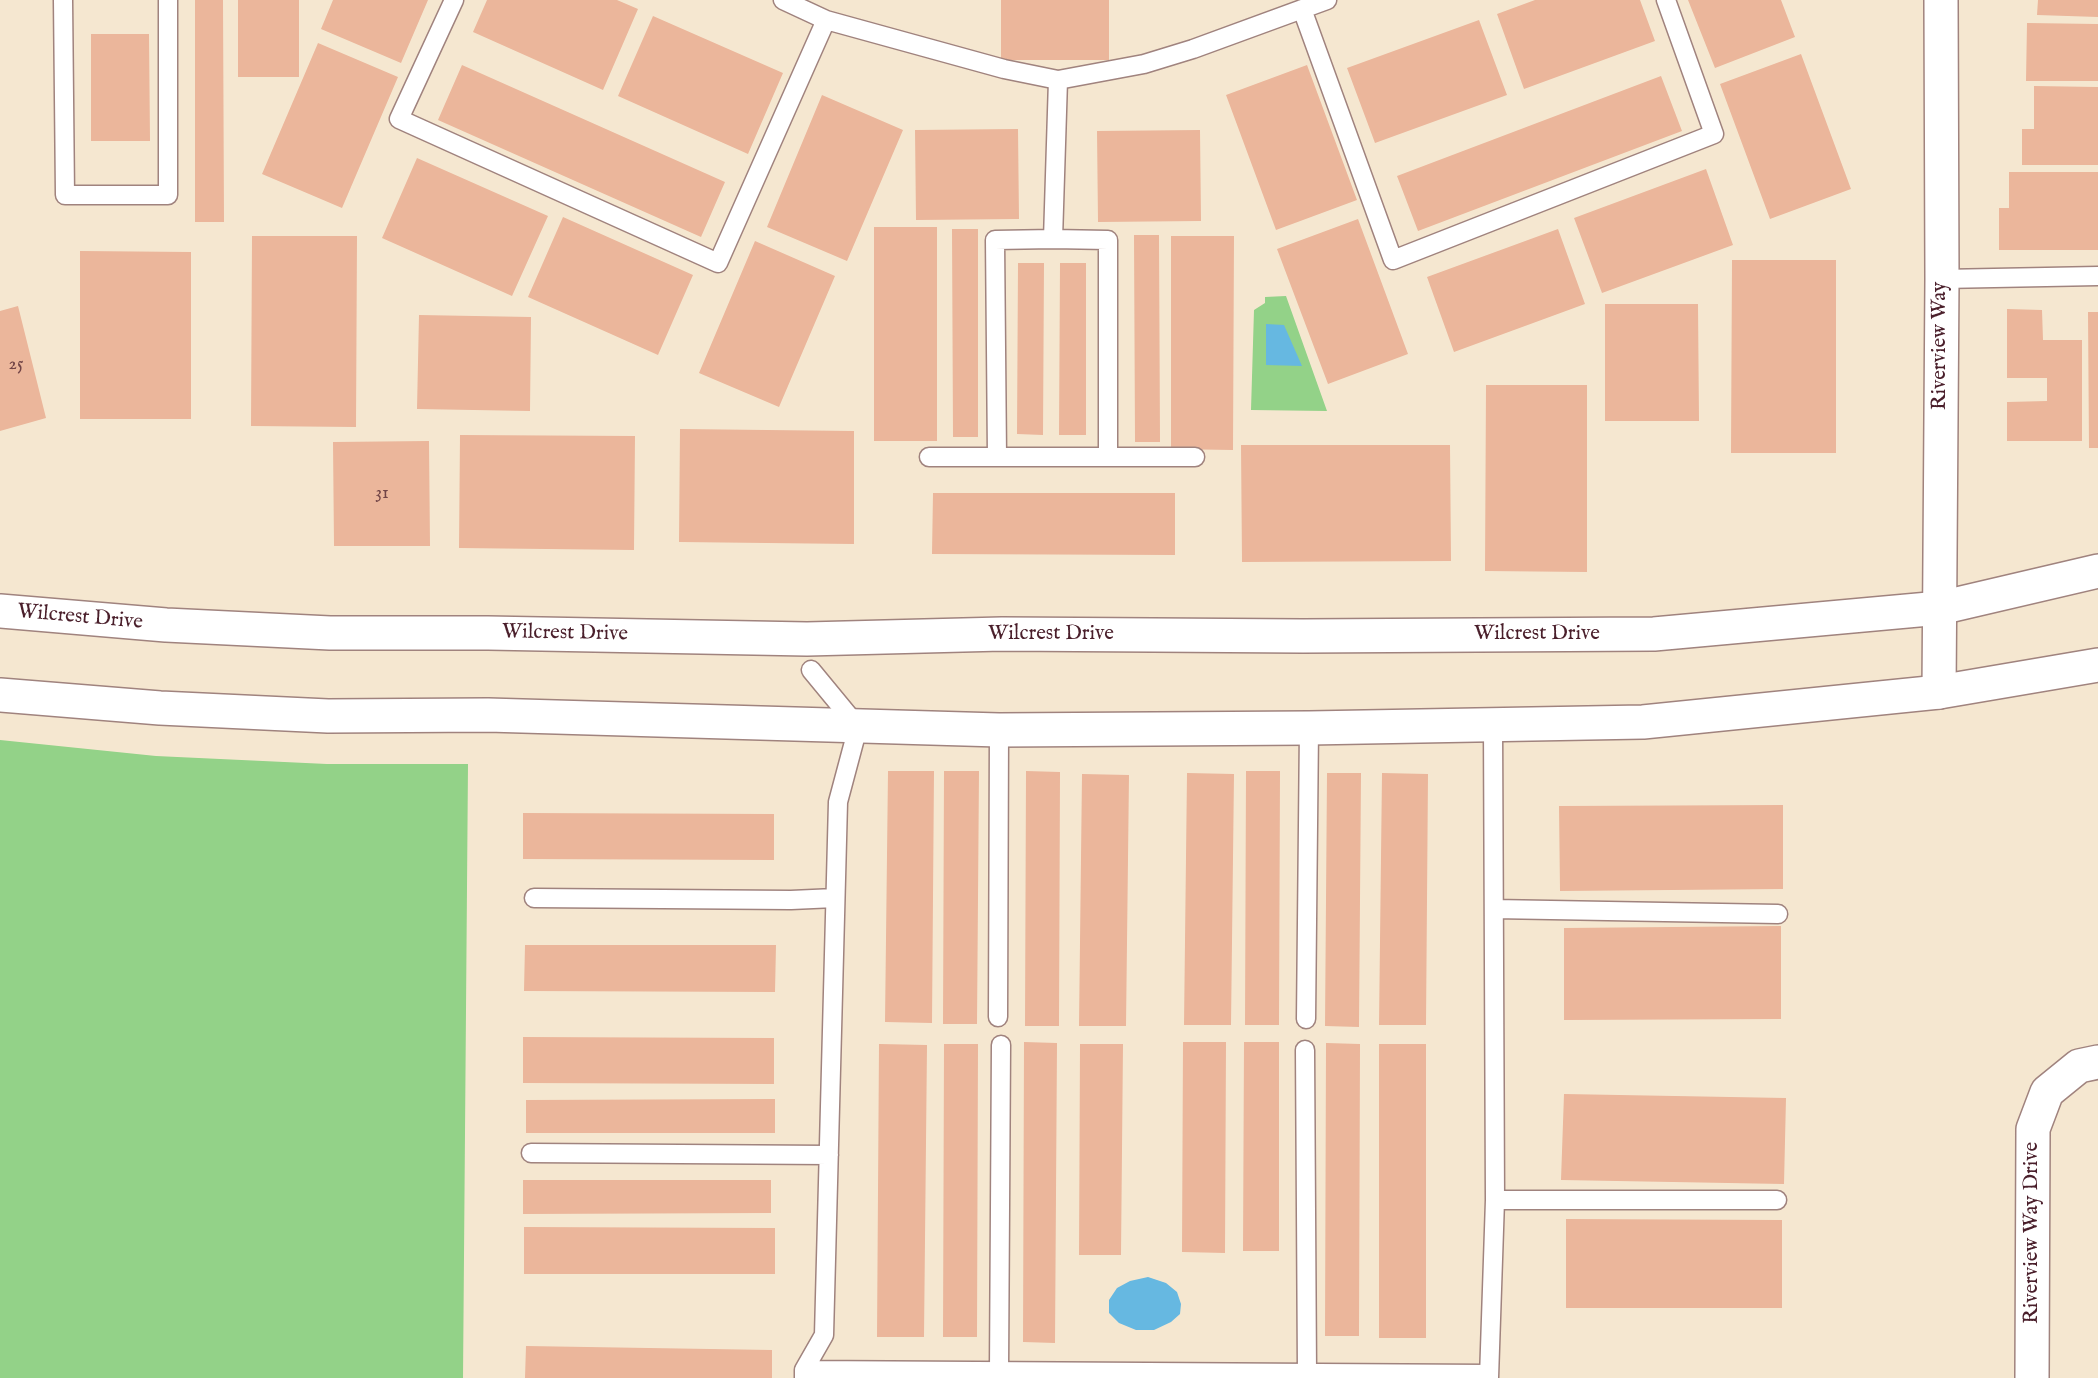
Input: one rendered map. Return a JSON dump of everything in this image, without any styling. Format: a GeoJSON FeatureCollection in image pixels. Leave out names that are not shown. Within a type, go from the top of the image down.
{"type":"FeatureCollection","features":[{"type":"Feature","properties":{"kind":"main road","name":"Riverview Way"},"geometry":{"type":"LineString","coordinates":[[1939,692],[1942,279],[1941,0]]}},
{"type":"Feature","properties":{"kind":"main road","name":"Wilcrest Drive"},"geometry":{"type":"LineString","coordinates":[[0,611],[166,625],[330,633],[488,633],[807,639],[1002,634],[1315,636],[1654,634],[1940,608],[2098,571]]}},
{"type":"Feature","properties":{"kind":"main road"},"geometry":{"type":"LineString","coordinates":[[0,696],[160,708],[328,716],[488,716],[999,730],[1309,728],[1643,722],[1939,692],[2098,665]]}},
{"type":"Feature","properties":{"kind":"main road","name":"Riverview Way Drive"},"geometry":{"type":"LineString","coordinates":[[2032,1378],[2033,1129],[2048,1092],[2079,1066],[2098,1062]]}},
{"type":"Feature","properties":{"kind":"lane"},"geometry":{"type":"LineString","coordinates":[[63,0],[65,195],[168,195],[168,0]]}},
{"type":"Feature","properties":{"kind":"lane"},"geometry":{"type":"LineString","coordinates":[[454,0],[399,119],[718,263],[826,20]]}},
{"type":"Feature","properties":{"kind":"lane"},"geometry":{"type":"LineString","coordinates":[[783,0],[826,20],[1004,69],[1058,80],[1144,64],[1193,49],[1327,0]]}},
{"type":"Feature","properties":{"kind":"lane"},"geometry":{"type":"LineString","coordinates":[[1302,9],[1393,260],[1714,134],[1666,0]]}},
{"type":"Feature","properties":{"kind":"lane"},"geometry":{"type":"LineString","coordinates":[[1053,239],[1058,80]]}},
{"type":"Feature","properties":{"kind":"lane"},"geometry":{"type":"LineString","coordinates":[[996,457],[995,240],[1053,239],[1108,240],[1108,457]]}},
{"type":"Feature","properties":{"kind":"lane"},"geometry":{"type":"LineString","coordinates":[[1942,279],[2098,276]]}},
{"type":"Feature","properties":{"kind":"lane"},"geometry":{"type":"LineString","coordinates":[[929,457],[1195,457]]}},
{"type":"Feature","properties":{"kind":"lane"},"geometry":{"type":"LineString","coordinates":[[810,670],[858,727],[838,802],[824,1335],[804,1374],[999,1370],[1489,1376],[1495,1200],[1493,725]]}},
{"type":"Feature","properties":{"kind":"lane"},"geometry":{"type":"LineString","coordinates":[[1306,1019],[1309,728]]}},
{"type":"Feature","properties":{"kind":"lane"},"geometry":{"type":"LineString","coordinates":[[998,1017],[999,730]]}},
{"type":"Feature","properties":{"kind":"lane"},"geometry":{"type":"LineString","coordinates":[[534,898],[790,900],[836,898]]}},
{"type":"Feature","properties":{"kind":"lane"},"geometry":{"type":"LineString","coordinates":[[1494,909],[1778,914]]}},
{"type":"Feature","properties":{"kind":"lane"},"geometry":{"type":"LineString","coordinates":[[999,1370],[1001,1045]]}},
{"type":"Feature","properties":{"kind":"lane"},"geometry":{"type":"LineString","coordinates":[[1305,1050],[1307,1373]]}},
{"type":"Feature","properties":{"kind":"lane"},"geometry":{"type":"LineString","coordinates":[[531,1153],[829,1155]]}},
{"type":"Feature","properties":{"kind":"lane"},"geometry":{"type":"LineString","coordinates":[[1495,1200],[1777,1200]]}},
{"type":"Feature","properties":{"kind":"green space"},"geometry":{"type":"Polygon","coordinates":[[[1286,296],[1327,411],[1251,410],[1254,310],[1265,303],[1265,297],[1286,296]]]}},
{"type":"Feature","properties":{"kind":"green space"},"geometry":{"type":"Polygon","coordinates":[[[0,740],[156,756],[327,764],[468,764],[463,1378],[0,1378],[0,740]]]}},
{"type":"Feature","properties":{"kind":"water"},"geometry":{"type":"Polygon","coordinates":[[[1266,324],[1284,325],[1302,366],[1266,365],[1266,324]]]}},
{"type":"Feature","properties":{"kind":"water"},"geometry":{"type":"Polygon","coordinates":[[[1148,1277],[1166,1283],[1177,1292],[1181,1304],[1180,1314],[1171,1322],[1154,1330],[1136,1330],[1119,1323],[1109,1313],[1109,1300],[1117,1288],[1130,1281],[1148,1277]]]}},
{"type":"Feature","properties":{"kind":"building"},"geometry":{"type":"Polygon","coordinates":[[[195,0],[223,0],[224,222],[195,222],[195,0]]]}},
{"type":"Feature","properties":{"kind":"building"},"geometry":{"type":"Polygon","coordinates":[[[238,0],[299,0],[299,77],[238,77],[238,0]]]}},
{"type":"Feature","properties":{"kind":"building"},"geometry":{"type":"Polygon","coordinates":[[[333,0],[428,0],[401,63],[321,29],[333,0]]]}},
{"type":"Feature","properties":{"kind":"building"},"geometry":{"type":"Polygon","coordinates":[[[487,0],[617,0],[638,9],[603,90],[473,32],[487,0]]]}},
{"type":"Feature","properties":{"kind":"building"},"geometry":{"type":"Polygon","coordinates":[[[1001,0],[1109,0],[1109,60],[1001,60],[1001,0]]]}},
{"type":"Feature","properties":{"kind":"building"},"geometry":{"type":"Polygon","coordinates":[[[1535,0],[1640,0],[1655,41],[1524,89],[1497,14],[1535,0]]]}},
{"type":"Feature","properties":{"kind":"building"},"geometry":{"type":"Polygon","coordinates":[[[1688,0],[1781,0],[1795,37],[1715,68],[1688,0]]]}},
{"type":"Feature","properties":{"kind":"building"},"geometry":{"type":"Polygon","coordinates":[[[2038,0],[2098,0],[2098,17],[2037,15],[2038,0]]]}},
{"type":"Feature","properties":{"kind":"building"},"geometry":{"type":"Polygon","coordinates":[[[653,16],[783,73],[748,154],[618,96],[653,16]]]}},
{"type":"Feature","properties":{"kind":"building"},"geometry":{"type":"Polygon","coordinates":[[[1479,20],[1507,95],[1375,143],[1347,68],[1479,20]]]}},
{"type":"Feature","properties":{"kind":"building"},"geometry":{"type":"Polygon","coordinates":[[[2027,23],[2098,24],[2098,81],[2026,81],[2027,23]]]}},
{"type":"Feature","properties":{"kind":"building"},"geometry":{"type":"Polygon","coordinates":[[[91,34],[149,34],[150,141],[91,141],[91,34]]]}},
{"type":"Feature","properties":{"kind":"building"},"geometry":{"type":"Polygon","coordinates":[[[318,43],[398,77],[342,208],[262,174],[318,43]]]}},
{"type":"Feature","properties":{"kind":"building"},"geometry":{"type":"Polygon","coordinates":[[[1801,54],[1851,189],[1770,219],[1720,84],[1801,54]]]}},
{"type":"Feature","properties":{"kind":"building"},"geometry":{"type":"Polygon","coordinates":[[[462,65],[725,182],[701,237],[438,120],[462,65]]]}},
{"type":"Feature","properties":{"kind":"building"},"geometry":{"type":"Polygon","coordinates":[[[1307,65],[1357,200],[1276,230],[1226,95],[1307,65]]]}},
{"type":"Feature","properties":{"kind":"building"},"geometry":{"type":"Polygon","coordinates":[[[1661,76],[1682,131],[1418,231],[1397,176],[1661,76]]]}},
{"type":"Feature","properties":{"kind":"building"},"geometry":{"type":"Polygon","coordinates":[[[2034,86],[2098,87],[2098,165],[2022,165],[2022,129],[2034,129],[2034,86]]]}},
{"type":"Feature","properties":{"kind":"building"},"geometry":{"type":"Polygon","coordinates":[[[822,95],[903,130],[847,261],[767,227],[822,95]]]}},
{"type":"Feature","properties":{"kind":"building"},"geometry":{"type":"Polygon","coordinates":[[[1018,129],[1019,219],[916,220],[915,130],[1018,129]]]}},
{"type":"Feature","properties":{"kind":"building"},"geometry":{"type":"Polygon","coordinates":[[[1200,130],[1201,221],[1098,222],[1097,131],[1200,130]]]}},
{"type":"Feature","properties":{"kind":"building"},"geometry":{"type":"Polygon","coordinates":[[[417,158],[548,216],[512,296],[382,238],[417,158]]]}},
{"type":"Feature","properties":{"kind":"building"},"geometry":{"type":"Polygon","coordinates":[[[1706,169],[1733,245],[1602,293],[1574,218],[1706,169]]]}},
{"type":"Feature","properties":{"kind":"building"},"geometry":{"type":"Polygon","coordinates":[[[2009,172],[2098,172],[2098,250],[1999,250],[1999,208],[2009,208],[2009,172]]]}},
{"type":"Feature","properties":{"kind":"building"},"geometry":{"type":"Polygon","coordinates":[[[563,217],[693,275],[658,355],[528,297],[563,217]]]}},
{"type":"Feature","properties":{"kind":"building"},"geometry":{"type":"Polygon","coordinates":[[[1358,219],[1408,354],[1328,384],[1277,249],[1358,219]]]}},
{"type":"Feature","properties":{"kind":"building"},"geometry":{"type":"Polygon","coordinates":[[[874,227],[937,227],[937,441],[874,441],[874,227]]]}},
{"type":"Feature","properties":{"kind":"building"},"geometry":{"type":"Polygon","coordinates":[[[952,229],[978,229],[978,437],[953,437],[952,229]]]}},
{"type":"Feature","properties":{"kind":"building"},"geometry":{"type":"Polygon","coordinates":[[[1558,229],[1585,304],[1454,352],[1427,277],[1558,229]]]}},
{"type":"Feature","properties":{"kind":"building"},"geometry":{"type":"Polygon","coordinates":[[[1134,235],[1159,235],[1160,442],[1135,442],[1134,235]]]}},
{"type":"Feature","properties":{"kind":"building"},"geometry":{"type":"Polygon","coordinates":[[[252,236],[357,236],[356,427],[251,426],[252,236]]]}},
{"type":"Feature","properties":{"kind":"building"},"geometry":{"type":"Polygon","coordinates":[[[1171,236],[1234,236],[1233,450],[1171,449],[1171,236]]]}},
{"type":"Feature","properties":{"kind":"building"},"geometry":{"type":"Polygon","coordinates":[[[755,241],[835,276],[779,407],[699,373],[755,241]]]}},
{"type":"Feature","properties":{"kind":"building"},"geometry":{"type":"Polygon","coordinates":[[[80,251],[191,252],[191,419],[80,419],[80,251]]]}},
{"type":"Feature","properties":{"kind":"building"},"geometry":{"type":"Polygon","coordinates":[[[1732,260],[1836,260],[1836,453],[1731,453],[1732,260]]]}},
{"type":"Feature","properties":{"kind":"building"},"geometry":{"type":"Polygon","coordinates":[[[1018,263],[1044,263],[1043,435],[1017,434],[1018,263]]]}},
{"type":"Feature","properties":{"kind":"building"},"geometry":{"type":"Polygon","coordinates":[[[1060,263],[1086,263],[1086,435],[1059,435],[1060,263]]]}},
{"type":"Feature","properties":{"kind":"building"},"geometry":{"type":"Polygon","coordinates":[[[1605,304],[1698,304],[1699,421],[1605,421],[1605,304]]]}},
{"type":"Feature","properties":{"kind":"building"},"geometry":{"type":"Polygon","coordinates":[[[18,306],[46,418],[0,431],[0,311],[18,306]]]}},
{"type":"Feature","properties":{"kind":"building"},"geometry":{"type":"Polygon","coordinates":[[[2007,309],[2042,310],[2043,340],[2082,340],[2082,441],[2007,441],[2007,402],[2047,401],[2047,378],[2007,378],[2007,309]]]}},
{"type":"Feature","properties":{"kind":"building"},"geometry":{"type":"Polygon","coordinates":[[[2088,312],[2098,312],[2098,448],[2089,448],[2088,312]]]}},
{"type":"Feature","properties":{"kind":"building"},"geometry":{"type":"Polygon","coordinates":[[[419,315],[531,317],[530,411],[417,409],[419,315]]]}},
{"type":"Feature","properties":{"kind":"building"},"geometry":{"type":"Polygon","coordinates":[[[1486,385],[1587,385],[1587,572],[1485,571],[1486,385]]]}},
{"type":"Feature","properties":{"kind":"building"},"geometry":{"type":"Polygon","coordinates":[[[680,429],[854,431],[854,544],[679,542],[680,429]]]}},
{"type":"Feature","properties":{"kind":"building"},"geometry":{"type":"Polygon","coordinates":[[[460,435],[635,436],[634,550],[459,548],[460,435]]]}},
{"type":"Feature","properties":{"kind":"building"},"geometry":{"type":"Polygon","coordinates":[[[429,441],[430,546],[334,546],[333,442],[429,441]]]}},
{"type":"Feature","properties":{"kind":"building"},"geometry":{"type":"Polygon","coordinates":[[[1241,445],[1450,445],[1451,561],[1242,562],[1241,445]]]}},
{"type":"Feature","properties":{"kind":"building"},"geometry":{"type":"Polygon","coordinates":[[[933,493],[1175,493],[1175,555],[932,554],[933,493]]]}},
{"type":"Feature","properties":{"kind":"building"},"geometry":{"type":"Polygon","coordinates":[[[888,771],[934,771],[932,1023],[885,1022],[888,771]]]}},
{"type":"Feature","properties":{"kind":"building"},"geometry":{"type":"Polygon","coordinates":[[[944,771],[979,771],[977,1024],[943,1024],[944,771]]]}},
{"type":"Feature","properties":{"kind":"building"},"geometry":{"type":"Polygon","coordinates":[[[1026,771],[1060,772],[1059,1026],[1025,1026],[1026,771]]]}},
{"type":"Feature","properties":{"kind":"building"},"geometry":{"type":"Polygon","coordinates":[[[1246,771],[1280,771],[1279,1025],[1245,1025],[1246,771]]]}},
{"type":"Feature","properties":{"kind":"building"},"geometry":{"type":"Polygon","coordinates":[[[1187,773],[1234,774],[1231,1025],[1184,1025],[1187,773]]]}},
{"type":"Feature","properties":{"kind":"building"},"geometry":{"type":"Polygon","coordinates":[[[1327,773],[1361,773],[1359,1027],[1325,1026],[1327,773]]]}},
{"type":"Feature","properties":{"kind":"building"},"geometry":{"type":"Polygon","coordinates":[[[1382,773],[1428,774],[1426,1025],[1379,1025],[1382,773]]]}},
{"type":"Feature","properties":{"kind":"building"},"geometry":{"type":"Polygon","coordinates":[[[1082,774],[1129,775],[1126,1026],[1079,1026],[1082,774]]]}},
{"type":"Feature","properties":{"kind":"building"},"geometry":{"type":"Polygon","coordinates":[[[1783,805],[1783,889],[1560,891],[1559,806],[1783,805]]]}},
{"type":"Feature","properties":{"kind":"building"},"geometry":{"type":"Polygon","coordinates":[[[523,813],[774,814],[774,860],[523,859],[523,813]]]}},
{"type":"Feature","properties":{"kind":"building"},"geometry":{"type":"Polygon","coordinates":[[[1781,926],[1781,1019],[1564,1020],[1564,928],[1781,926]]]}},
{"type":"Feature","properties":{"kind":"building"},"geometry":{"type":"Polygon","coordinates":[[[525,945],[776,945],[775,992],[524,991],[525,945]]]}},
{"type":"Feature","properties":{"kind":"building"},"geometry":{"type":"Polygon","coordinates":[[[523,1037],[774,1038],[774,1084],[523,1083],[523,1037]]]}},
{"type":"Feature","properties":{"kind":"building"},"geometry":{"type":"Polygon","coordinates":[[[1024,1042],[1057,1043],[1055,1343],[1023,1342],[1024,1042]]]}},
{"type":"Feature","properties":{"kind":"building"},"geometry":{"type":"Polygon","coordinates":[[[1183,1042],[1226,1042],[1225,1253],[1182,1252],[1183,1042]]]}},
{"type":"Feature","properties":{"kind":"building"},"geometry":{"type":"Polygon","coordinates":[[[1244,1042],[1279,1042],[1279,1251],[1243,1251],[1244,1042]]]}},
{"type":"Feature","properties":{"kind":"building"},"geometry":{"type":"Polygon","coordinates":[[[1326,1043],[1360,1044],[1359,1336],[1325,1336],[1326,1043]]]}},
{"type":"Feature","properties":{"kind":"building"},"geometry":{"type":"Polygon","coordinates":[[[879,1044],[927,1045],[924,1337],[877,1337],[879,1044]]]}},
{"type":"Feature","properties":{"kind":"building"},"geometry":{"type":"Polygon","coordinates":[[[944,1044],[978,1044],[977,1337],[943,1337],[944,1044]]]}},
{"type":"Feature","properties":{"kind":"building"},"geometry":{"type":"Polygon","coordinates":[[[1080,1044],[1123,1044],[1121,1255],[1079,1255],[1080,1044]]]}},
{"type":"Feature","properties":{"kind":"building"},"geometry":{"type":"Polygon","coordinates":[[[1379,1044],[1426,1044],[1426,1338],[1379,1338],[1379,1044]]]}},
{"type":"Feature","properties":{"kind":"building"},"geometry":{"type":"Polygon","coordinates":[[[1564,1094],[1786,1098],[1784,1184],[1561,1180],[1564,1094]]]}},
{"type":"Feature","properties":{"kind":"building"},"geometry":{"type":"Polygon","coordinates":[[[775,1099],[775,1133],[526,1133],[526,1100],[775,1099]]]}},
{"type":"Feature","properties":{"kind":"building"},"geometry":{"type":"Polygon","coordinates":[[[523,1180],[771,1180],[771,1213],[523,1214],[523,1180]]]}},
{"type":"Feature","properties":{"kind":"building"},"geometry":{"type":"Polygon","coordinates":[[[1566,1219],[1782,1220],[1782,1308],[1566,1308],[1566,1219]]]}},
{"type":"Feature","properties":{"kind":"building"},"geometry":{"type":"Polygon","coordinates":[[[524,1227],[775,1228],[775,1274],[524,1274],[524,1227]]]}},
{"type":"Feature","properties":{"kind":"building"},"geometry":{"type":"Polygon","coordinates":[[[526,1346],[772,1350],[772,1378],[525,1378],[526,1346]]]}}]}
